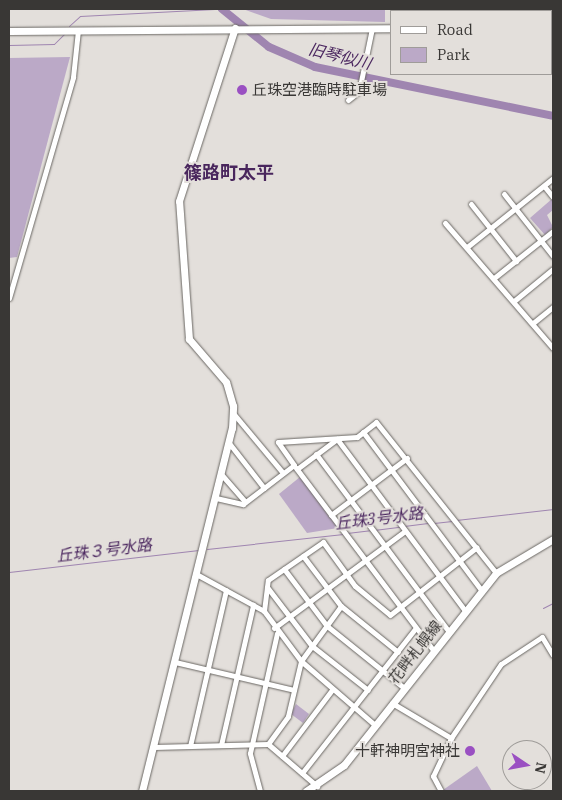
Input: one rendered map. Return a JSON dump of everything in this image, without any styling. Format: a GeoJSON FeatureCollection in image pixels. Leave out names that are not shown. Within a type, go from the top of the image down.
{"type":"FeatureCollection","features":[{"type":"Feature","properties":{"kind":"street"},"geometry":{"type":"LineString","coordinates":[[142,791],[198,574],[229,444],[233,413],[226,382],[189,339],[179,201],[236,28]]}},
{"type":"Feature","properties":{"kind":"street"},"geometry":{"type":"LineString","coordinates":[[348,100],[359,91],[372,28]]}},
{"type":"Feature","properties":{"kind":"street"},"geometry":{"type":"LineString","coordinates":[[9,31],[390,28]]}},
{"type":"Feature","properties":{"kind":"street"},"geometry":{"type":"LineString","coordinates":[[9,298],[73,77],[75,30]]}},
{"type":"Feature","properties":{"kind":"street"},"geometry":{"type":"LineString","coordinates":[[467,247],[553,178]]}},
{"type":"Feature","properties":{"kind":"street"},"geometry":{"type":"LineString","coordinates":[[544,186],[553,197]]}},
{"type":"Feature","properties":{"kind":"street"},"geometry":{"type":"LineString","coordinates":[[504,194],[553,256]]}},
{"type":"Feature","properties":{"kind":"street"},"geometry":{"type":"LineString","coordinates":[[470,204],[516,261]]}},
{"type":"Feature","properties":{"kind":"street"},"geometry":{"type":"LineString","coordinates":[[445,223],[553,348]]}},
{"type":"Feature","properties":{"kind":"street"},"geometry":{"type":"LineString","coordinates":[[494,278],[553,231]]}},
{"type":"Feature","properties":{"kind":"street"},"geometry":{"type":"LineString","coordinates":[[514,301],[553,269]]}},
{"type":"Feature","properties":{"kind":"street"},"geometry":{"type":"LineString","coordinates":[[533,323],[553,307]]}},
{"type":"Feature","properties":{"kind":"street"},"geometry":{"type":"LineString","coordinates":[[233,413],[283,473]]}},
{"type":"Feature","properties":{"kind":"street"},"geometry":{"type":"LineString","coordinates":[[434,651],[415,629],[278,442],[357,438],[363,432],[379,423],[496,573]]}},
{"type":"Feature","properties":{"kind":"street"},"geometry":{"type":"LineString","coordinates":[[363,432],[482,590]]}},
{"type":"Feature","properties":{"kind":"street"},"geometry":{"type":"LineString","coordinates":[[216,498],[245,502],[283,473],[316,454],[337,438]]}},
{"type":"Feature","properties":{"kind":"street"},"geometry":{"type":"LineString","coordinates":[[337,438],[465,611]]}},
{"type":"Feature","properties":{"kind":"street"},"geometry":{"type":"LineString","coordinates":[[229,444],[264,488]]}},
{"type":"Feature","properties":{"kind":"street"},"geometry":{"type":"LineString","coordinates":[[316,454],[449,632]]}},
{"type":"Feature","properties":{"kind":"street"},"geometry":{"type":"LineString","coordinates":[[331,515],[407,458]]}},
{"type":"Feature","properties":{"kind":"street"},"geometry":{"type":"LineString","coordinates":[[222,474],[245,502]]}},
{"type":"Feature","properties":{"kind":"street"},"geometry":{"type":"LineString","coordinates":[[260,791],[251,744],[276,631],[289,617],[384,546],[403,528]]}},
{"type":"Feature","properties":{"kind":"street","name":"花畔札幌線"},"geometry":{"type":"LineString","coordinates":[[306,791],[317,786],[344,765],[496,573],[553,539]]}},
{"type":"Feature","properties":{"kind":"street"},"geometry":{"type":"LineString","coordinates":[[264,611],[268,580],[323,542],[346,574],[390,615],[398,606],[477,547]]}},
{"type":"Feature","properties":{"kind":"street"},"geometry":{"type":"LineString","coordinates":[[303,556],[341,606],[398,652]]}},
{"type":"Feature","properties":{"kind":"street"},"geometry":{"type":"LineString","coordinates":[[284,569],[327,626],[404,688]]}},
{"type":"Feature","properties":{"kind":"street"},"geometry":{"type":"LineString","coordinates":[[198,574],[264,611],[276,631],[301,661],[332,690],[375,725]]}},
{"type":"Feature","properties":{"kind":"street"},"geometry":{"type":"LineString","coordinates":[[267,587],[312,646],[368,690]]}},
{"type":"Feature","properties":{"kind":"street"},"geometry":{"type":"LineString","coordinates":[[190,746],[226,590]]}},
{"type":"Feature","properties":{"kind":"street"},"geometry":{"type":"LineString","coordinates":[[221,746],[253,606]]}},
{"type":"Feature","properties":{"kind":"street"},"geometry":{"type":"LineString","coordinates":[[268,744],[288,716],[301,661],[341,606]]}},
{"type":"Feature","properties":{"kind":"street"},"geometry":{"type":"LineString","coordinates":[[302,774],[415,629]]}},
{"type":"Feature","properties":{"kind":"street"},"geometry":{"type":"LineString","coordinates":[[441,791],[434,776],[451,738],[501,664],[542,636],[553,655]]}},
{"type":"Feature","properties":{"kind":"street"},"geometry":{"type":"LineString","coordinates":[[175,662],[294,690]]}},
{"type":"Feature","properties":{"kind":"street"},"geometry":{"type":"LineString","coordinates":[[282,756],[332,690]]}},
{"type":"Feature","properties":{"kind":"street"},"geometry":{"type":"LineString","coordinates":[[392,703],[451,738]]}},
{"type":"Feature","properties":{"kind":"street"},"geometry":{"type":"LineString","coordinates":[[154,747],[268,744],[317,786]]}},
{"type":"Feature","properties":{"kind":"green space"},"geometry":{"type":"Polygon","coordinates":[[[243,9],[385,9],[385,22],[271,19],[243,9]]]}},
{"type":"Feature","properties":{"kind":"green space"},"geometry":{"type":"Polygon","coordinates":[[[70,57],[17,257],[9,258],[9,58],[70,57]]]}},
{"type":"Feature","properties":{"kind":"green space"},"geometry":{"type":"Polygon","coordinates":[[[553,198],[553,210],[547,215],[553,227],[545,235],[530,218],[553,198]]]}},
{"type":"Feature","properties":{"kind":"green space"},"geometry":{"type":"Polygon","coordinates":[[[300,477],[338,528],[307,533],[279,494],[300,477]]]}},
{"type":"Feature","properties":{"kind":"green space"},"geometry":{"type":"Polygon","coordinates":[[[296,704],[309,714],[303,723],[291,714],[296,704]]]}},
{"type":"Feature","properties":{"kind":"green space"},"geometry":{"type":"Polygon","coordinates":[[[477,766],[492,791],[443,790],[477,766]]]}},
{"type":"Feature","properties":{"kind":"waterway"},"geometry":{"type":"LineString","coordinates":[[69,26],[80,16],[215,9]]}},
{"type":"Feature","properties":{"kind":"waterway","name":"旧琴似川"},"geometry":{"type":"LineString","coordinates":[[222,9],[269,47],[315,67],[553,116]]}},
{"type":"Feature","properties":{"kind":"waterway"},"geometry":{"type":"LineString","coordinates":[[9,45],[54,44],[64,34]]}},
{"type":"Feature","properties":{"kind":"waterway","name":"丘珠3号水路"},"geometry":{"type":"LineString","coordinates":[[456,520],[553,509]]}},
{"type":"Feature","properties":{"kind":"waterway","name":"丘珠3号水路"},"geometry":{"type":"LineString","coordinates":[[434,523],[452,521]]}},
{"type":"Feature","properties":{"kind":"waterway","name":"丘珠3号水路"},"geometry":{"type":"LineString","coordinates":[[404,526],[430,523]]}},
{"type":"Feature","properties":{"kind":"waterway","name":"丘珠3号水路"},"geometry":{"type":"LineString","coordinates":[[374,530],[400,527]]}},
{"type":"Feature","properties":{"kind":"waterway","name":"丘珠3号水路"},"geometry":{"type":"LineString","coordinates":[[347,533],[370,530]]}},
{"type":"Feature","properties":{"kind":"waterway","name":"丘珠3号水路"},"geometry":{"type":"LineString","coordinates":[[207,549],[343,534]]}},
{"type":"Feature","properties":{"kind":"waterway","name":"丘珠３号水路"},"geometry":{"type":"LineString","coordinates":[[9,572],[199,550]]}},
{"type":"Feature","properties":{"kind":"waterway"},"geometry":{"type":"LineString","coordinates":[[543,608],[553,603]]}},
{"type":"Feature","properties":{"kind":"place","name":"丘珠空港臨時駐車場"},"geometry":{"type":"Point","coordinates":[242,90]}},
{"type":"Feature","properties":{"kind":"place","name":"十軒神明宮神社"},"geometry":{"type":"Point","coordinates":[470,751]}},
{"type":"Feature","properties":{"kind":"district","name":"篠路町太平"},"geometry":{"type":"Point","coordinates":[229,173]}}]}
